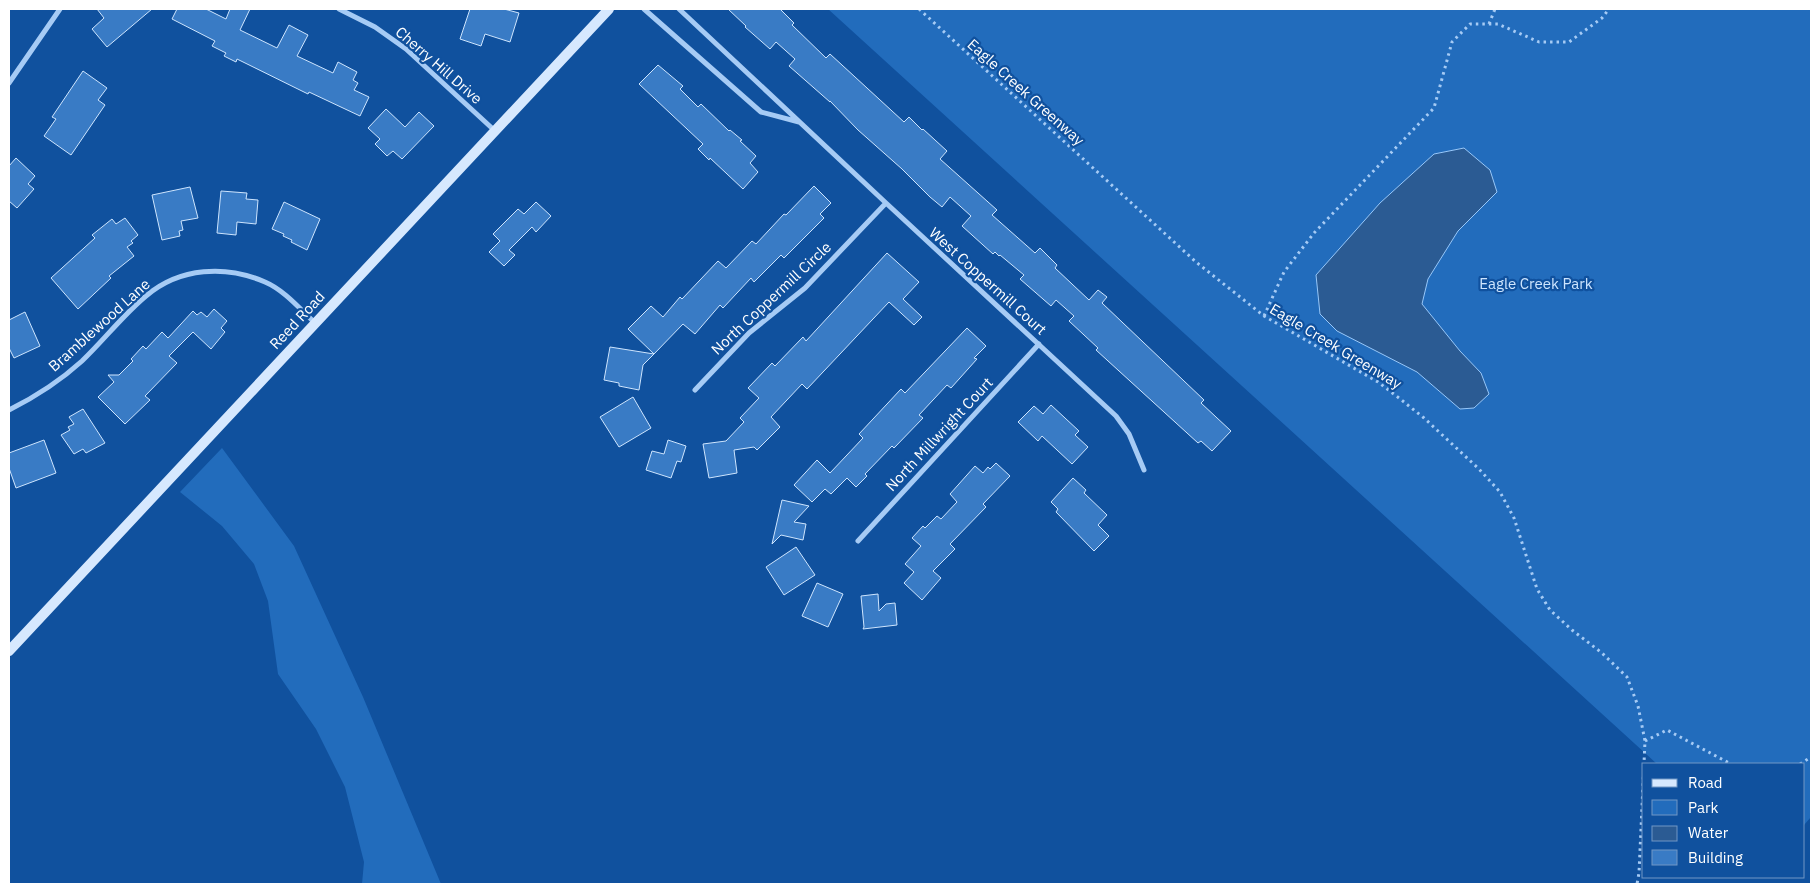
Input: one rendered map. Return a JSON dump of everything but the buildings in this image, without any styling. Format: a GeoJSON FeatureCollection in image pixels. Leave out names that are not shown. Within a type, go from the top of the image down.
{"type":"FeatureCollection","features":[{"type":"Feature","properties":{"kind":"main road","name":"Reed Road"},"geometry":{"type":"LineString","coordinates":[[9,651],[608,9]]}},
{"type":"Feature","properties":{"kind":"street"},"geometry":{"type":"LineString","coordinates":[[9,84],[60,9]]}},
{"type":"Feature","properties":{"kind":"street","name":"Cherry Hill Drive"},"geometry":{"type":"LineString","coordinates":[[339,9],[375,27],[406,49],[494,130]]}},
{"type":"Feature","properties":{"kind":"street","name":"West Coppermill Court"},"geometry":{"type":"LineString","coordinates":[[644,9],[761,112],[800,122]]}},
{"type":"Feature","properties":{"kind":"street","name":"West Coppermill Court"},"geometry":{"type":"LineString","coordinates":[[679,9],[1116,416],[1129,434],[1144,470]]}},
{"type":"Feature","properties":{"kind":"street","name":"North Coppermill Circle"},"geometry":{"type":"LineString","coordinates":[[695,390],[749,333],[805,288],[886,203]]}},
{"type":"Feature","properties":{"kind":"street","name":"Bramblewood Lane"},"geometry":{"type":"LineString","coordinates":[[9,410],[45,389],[75,367],[148,294],[173,279],[187,274],[223,271],[266,282],[284,295],[315,323]]}},
{"type":"Feature","properties":{"kind":"street","name":"North Millwright Court"},"geometry":{"type":"LineString","coordinates":[[858,541],[1039,344]]}},
{"type":"Feature","properties":{"kind":"path","name":"Eagle Creek Greenway"},"geometry":{"type":"LineString","coordinates":[[919,9],[1196,262],[1264,316],[1378,382],[1424,418],[1479,469],[1500,492],[1514,518],[1537,589],[1550,610],[1602,653],[1627,677],[1638,706],[1644,741],[1643,763]]}},
{"type":"Feature","properties":{"kind":"path"},"geometry":{"type":"LineString","coordinates":[[1489,24],[1495,9]]}},
{"type":"Feature","properties":{"kind":"path"},"geometry":{"type":"LineString","coordinates":[[1264,316],[1284,272],[1314,233],[1434,108],[1452,42],[1470,24],[1498,24],[1539,42],[1569,42],[1602,18],[1609,9]]}},
{"type":"Feature","properties":{"kind":"path"},"geometry":{"type":"LineString","coordinates":[[1644,741],[1667,730],[1729,763]]}},
{"type":"Feature","properties":{"kind":"path","name":"Eagle Creek Greenway"},"geometry":{"type":"LineString","coordinates":[[1638,884],[1642,807]]}},
{"type":"Feature","properties":{"kind":"green space","name":"Eagle Creek Park"},"geometry":{"type":"Polygon","coordinates":[[[828,9],[1811,9],[1811,817],[1805,824],[1805,763],[1656,763],[828,9]]]}},
{"type":"Feature","properties":{"kind":"green space"},"geometry":{"type":"Polygon","coordinates":[[[222,448],[294,546],[363,697],[441,884],[362,884],[364,862],[345,787],[316,729],[278,674],[268,601],[254,564],[222,526],[180,492],[222,448]]]}},
{"type":"Feature","properties":{"kind":"water"},"geometry":{"type":"Polygon","coordinates":[[[1464,148],[1490,170],[1497,192],[1458,231],[1428,279],[1422,304],[1460,351],[1481,373],[1489,394],[1474,408],[1460,409],[1417,372],[1337,331],[1320,314],[1316,275],[1380,203],[1434,154],[1464,148]]]}}]}
